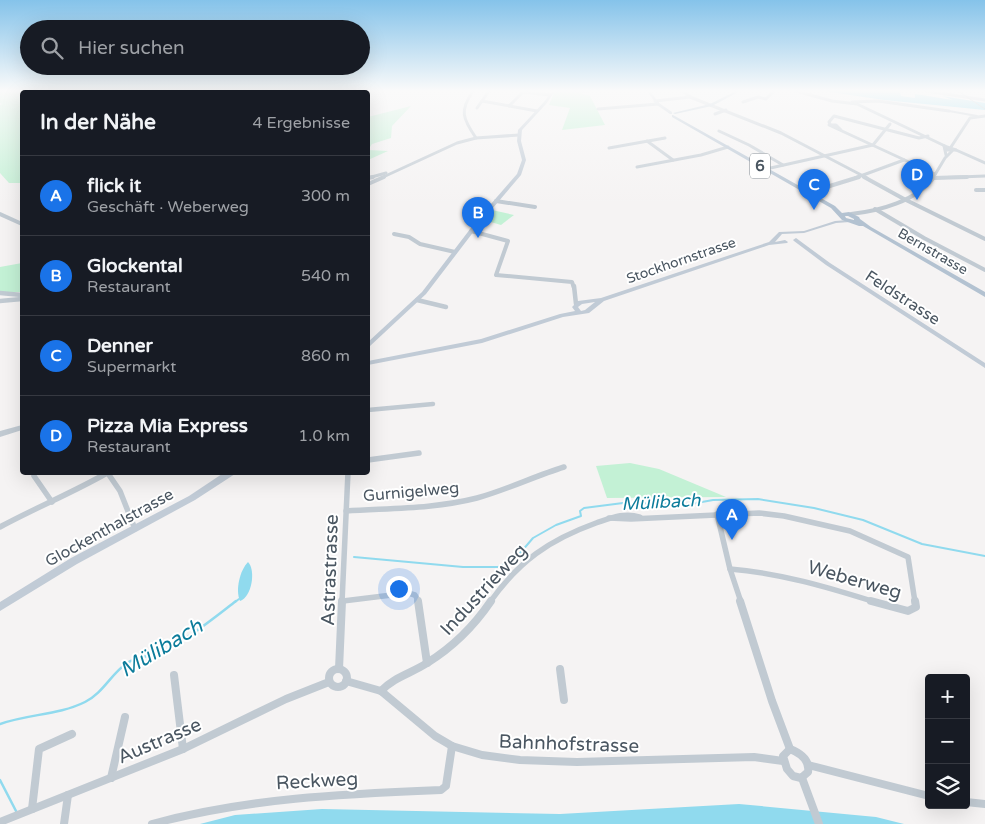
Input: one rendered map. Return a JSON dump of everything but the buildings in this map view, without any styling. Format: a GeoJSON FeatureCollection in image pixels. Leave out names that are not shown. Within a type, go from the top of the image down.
{"type":"FeatureCollection","features":[{"type":"Feature","properties":{"kind":"main road"},"geometry":{"type":"LineString","coordinates":[[370,343],[417,300],[523,168],[524,157],[519,134],[521,129]]}},
{"type":"Feature","properties":{"kind":"main road","name":"6"},"geometry":{"type":"LineString","coordinates":[[699,129],[845,215]]}},
{"type":"Feature","properties":{"kind":"main road"},"geometry":{"type":"LineString","coordinates":[[845,215],[854,220]]}},
{"type":"Feature","properties":{"kind":"main road"},"geometry":{"type":"LineString","coordinates":[[845,215],[854,220]]}},
{"type":"Feature","properties":{"kind":"main road"},"geometry":{"type":"LineString","coordinates":[[835,222],[845,215]]}},
{"type":"Feature","properties":{"kind":"main road"},"geometry":{"type":"LineString","coordinates":[[789,234],[804,232],[835,222],[854,220]]}},
{"type":"Feature","properties":{"kind":"main road","name":"Bernstrasse"},"geometry":{"type":"LineString","coordinates":[[854,220],[985,295]]}},
{"type":"Feature","properties":{"kind":"main road"},"geometry":{"type":"LineString","coordinates":[[796,239],[804,232]]}},
{"type":"Feature","properties":{"kind":"main road","name":"Stockhornstrasse"},"geometry":{"type":"LineString","coordinates":[[768,244],[779,237],[781,233],[789,234]]}},
{"type":"Feature","properties":{"kind":"main road","name":"Feldstrasse"},"geometry":{"type":"LineString","coordinates":[[789,234],[807,250]]}},
{"type":"Feature","properties":{"kind":"main road"},"geometry":{"type":"LineString","coordinates":[[779,237],[787,242]]}},
{"type":"Feature","properties":{"kind":"main road","name":"Stockhornstrasse"},"geometry":{"type":"LineString","coordinates":[[582,306],[768,244],[796,239]]}},
{"type":"Feature","properties":{"kind":"main road","name":"Feldstrasse"},"geometry":{"type":"LineString","coordinates":[[787,242],[807,250],[985,366]]}},
{"type":"Feature","properties":{"kind":"main road"},"geometry":{"type":"LineString","coordinates":[[370,364],[482,341],[582,306]]}},
{"type":"Feature","properties":{"kind":"main road","name":"Glockenthalstrasse"},"geometry":{"type":"LineString","coordinates":[[0,607],[69,564],[192,498],[227,475]]}},
{"type":"Feature","properties":{"kind":"street"},"geometry":{"type":"LineString","coordinates":[[471,129],[476,138]]}},
{"type":"Feature","properties":{"kind":"street"},"geometry":{"type":"LineString","coordinates":[[774,129],[826,155],[904,199],[985,239]]}},
{"type":"Feature","properties":{"kind":"street"},"geometry":{"type":"LineString","coordinates":[[840,129],[934,176],[985,176]]}},
{"type":"Feature","properties":{"kind":"street"},"geometry":{"type":"LineString","coordinates":[[913,129],[928,136],[945,148],[985,163]]}},
{"type":"Feature","properties":{"kind":"street"},"geometry":{"type":"LineString","coordinates":[[945,148],[951,147],[963,129]]}},
{"type":"Feature","properties":{"kind":"street"},"geometry":{"type":"LineString","coordinates":[[766,169],[873,145],[885,130],[920,139],[928,136]]}},
{"type":"Feature","properties":{"kind":"street"},"geometry":{"type":"LineString","coordinates":[[719,131],[732,136],[783,165]]}},
{"type":"Feature","properties":{"kind":"street"},"geometry":{"type":"LineString","coordinates":[[370,183],[444,148],[476,138],[519,134]]}},
{"type":"Feature","properties":{"kind":"street"},"geometry":{"type":"LineString","coordinates":[[609,148],[665,138]]}},
{"type":"Feature","properties":{"kind":"street"},"geometry":{"type":"LineString","coordinates":[[647,141],[673,160]]}},
{"type":"Feature","properties":{"kind":"street"},"geometry":{"type":"LineString","coordinates":[[637,167],[728,147]]}},
{"type":"Feature","properties":{"kind":"street"},"geometry":{"type":"LineString","coordinates":[[951,147],[954,151]]}},
{"type":"Feature","properties":{"kind":"street"},"geometry":{"type":"LineString","coordinates":[[945,148],[946,155]]}},
{"type":"Feature","properties":{"kind":"street"},"geometry":{"type":"LineString","coordinates":[[845,215],[863,213],[904,199],[922,190],[934,176],[946,155],[954,151]]}},
{"type":"Feature","properties":{"kind":"street"},"geometry":{"type":"LineString","coordinates":[[807,193],[904,160]]}},
{"type":"Feature","properties":{"kind":"street"},"geometry":{"type":"LineString","coordinates":[[370,177],[395,171]]}},
{"type":"Feature","properties":{"kind":"street"},"geometry":{"type":"LineString","coordinates":[[976,190],[985,190]]}},
{"type":"Feature","properties":{"kind":"street"},"geometry":{"type":"LineString","coordinates":[[496,201],[535,207]]}},
{"type":"Feature","properties":{"kind":"street"},"geometry":{"type":"LineString","coordinates":[[875,209],[924,238],[985,270]]}},
{"type":"Feature","properties":{"kind":"street"},"geometry":{"type":"LineString","coordinates":[[854,220],[863,213]]}},
{"type":"Feature","properties":{"kind":"street"},"geometry":{"type":"LineString","coordinates":[[0,214],[20,223]]}},
{"type":"Feature","properties":{"kind":"street"},"geometry":{"type":"LineString","coordinates":[[471,231],[508,241],[496,275],[570,282],[574,284],[574,293],[582,306]]}},
{"type":"Feature","properties":{"kind":"street"},"geometry":{"type":"LineString","coordinates":[[394,234],[409,237],[420,244],[456,252]]}},
{"type":"Feature","properties":{"kind":"street"},"geometry":{"type":"LineString","coordinates":[[0,293],[20,295]]}},
{"type":"Feature","properties":{"kind":"street"},"geometry":{"type":"LineString","coordinates":[[0,301],[20,299]]}},
{"type":"Feature","properties":{"kind":"street"},"geometry":{"type":"LineString","coordinates":[[417,300],[446,307]]}},
{"type":"Feature","properties":{"kind":"street"},"geometry":{"type":"LineString","coordinates":[[370,410],[433,404]]}},
{"type":"Feature","properties":{"kind":"street"},"geometry":{"type":"LineString","coordinates":[[0,434],[20,429]]}},
{"type":"Feature","properties":{"kind":"street"},"geometry":{"type":"LineString","coordinates":[[370,460],[419,453]]}},
{"type":"Feature","properties":{"kind":"street","name":"Gurnigelweg"},"geometry":{"type":"LineString","coordinates":[[346,511],[419,507],[460,502],[502,491],[564,467]]}},
{"type":"Feature","properties":{"kind":"street"},"geometry":{"type":"LineString","coordinates":[[0,527],[23,514],[72,493],[104,475]]}},
{"type":"Feature","properties":{"kind":"street"},"geometry":{"type":"LineString","coordinates":[[108,475],[120,491],[135,529]]}},
{"type":"Feature","properties":{"kind":"street","name":"Astrastrasse"},"geometry":{"type":"LineString","coordinates":[[339,668],[348,475]]}},
{"type":"Feature","properties":{"kind":"street"},"geometry":{"type":"LineString","coordinates":[[34,476],[52,502]]}},
{"type":"Feature","properties":{"kind":"street","name":"Industrieweg"},"geometry":{"type":"LineString","coordinates":[[381,691],[390,681],[427,663],[457,641],[470,628],[512,574],[533,556],[568,533],[609,518],[759,513],[800,518],[850,531],[906,555]]}},
{"type":"Feature","properties":{"kind":"street"},"geometry":{"type":"LineString","coordinates":[[717,514],[730,569],[778,719],[790,750]]}},
{"type":"Feature","properties":{"kind":"street","name":"Weberweg"},"geometry":{"type":"LineString","coordinates":[[730,569],[770,573],[908,611],[916,607],[917,602],[910,559],[906,555]]}},
{"type":"Feature","properties":{"kind":"street"},"geometry":{"type":"LineString","coordinates":[[343,601],[408,593],[415,595],[419,603],[427,663]]}},
{"type":"Feature","properties":{"kind":"street"},"geometry":{"type":"LineString","coordinates":[[339,668],[346,672],[346,681],[337,688],[332,687],[329,682],[331,673],[339,668]]}},
{"type":"Feature","properties":{"kind":"street"},"geometry":{"type":"LineString","coordinates":[[560,668],[564,700]]}},
{"type":"Feature","properties":{"kind":"street"},"geometry":{"type":"LineString","coordinates":[[174,675],[183,749]]}},
{"type":"Feature","properties":{"kind":"street","name":"Bahnhofstrasse"},"geometry":{"type":"LineString","coordinates":[[346,681],[381,691],[426,730],[452,746],[482,755],[538,761],[644,762],[754,757],[783,761]]}},
{"type":"Feature","properties":{"kind":"street","name":"Austrasse"},"geometry":{"type":"LineString","coordinates":[[0,822],[183,749],[286,700],[329,682]]}},
{"type":"Feature","properties":{"kind":"street"},"geometry":{"type":"LineString","coordinates":[[111,778],[125,717]]}},
{"type":"Feature","properties":{"kind":"street"},"geometry":{"type":"LineString","coordinates":[[32,809],[39,750],[49,743],[72,734]]}},
{"type":"Feature","properties":{"kind":"street","name":"Reckweg"},"geometry":{"type":"LineString","coordinates":[[152,824],[217,807],[266,799],[441,790],[446,786],[452,746]]}},
{"type":"Feature","properties":{"kind":"street"},"geometry":{"type":"LineString","coordinates":[[790,750],[801,754],[808,765],[807,773],[802,778],[796,778],[790,774],[783,761],[784,753],[790,750]]}},
{"type":"Feature","properties":{"kind":"street"},"geometry":{"type":"LineString","coordinates":[[808,765],[925,795]]}},
{"type":"Feature","properties":{"kind":"street"},"geometry":{"type":"LineString","coordinates":[[802,778],[819,824]]}},
{"type":"Feature","properties":{"kind":"street"},"geometry":{"type":"LineString","coordinates":[[64,824],[68,795]]}},
{"type":"Feature","properties":{"kind":"street"},"geometry":{"type":"LineString","coordinates":[[970,802],[985,804]]}},
{"type":"Feature","properties":{"kind":"green space"},"geometry":{"type":"Polygon","coordinates":[[[0,129],[20,129],[20,183],[9,183],[0,173],[0,129]]]}},
{"type":"Feature","properties":{"kind":"green space"},"geometry":{"type":"Polygon","coordinates":[[[370,129],[392,129],[391,138],[372,144],[370,147],[370,129]]]}},
{"type":"Feature","properties":{"kind":"green space"},"geometry":{"type":"Polygon","coordinates":[[[370,150],[388,151],[370,159],[370,150]]]}},
{"type":"Feature","properties":{"kind":"green space"},"geometry":{"type":"Polygon","coordinates":[[[492,210],[514,215],[501,225],[484,220],[492,210]]]}},
{"type":"Feature","properties":{"kind":"green space"},"geometry":{"type":"Polygon","coordinates":[[[20,263],[20,292],[0,292],[0,267],[20,263]]]}},
{"type":"Feature","properties":{"kind":"green space"},"geometry":{"type":"Polygon","coordinates":[[[630,463],[659,469],[726,497],[607,498],[596,466],[630,463]]]}},
{"type":"Feature","properties":{"kind":"water"},"geometry":{"type":"Polygon","coordinates":[[[248,562],[252,571],[252,583],[244,599],[240,601],[238,591],[239,580],[248,562]]]}},
{"type":"Feature","properties":{"kind":"water"},"geometry":{"type":"Polygon","coordinates":[[[739,804],[876,817],[904,824],[200,824],[235,815],[322,809],[560,814],[739,804]]]}},
{"type":"Feature","properties":{"kind":"waterway","name":"Mülibach"},"geometry":{"type":"LineString","coordinates":[[354,557],[463,567],[498,567],[515,559],[533,538],[556,525],[581,516],[580,511],[584,508],[623,503],[691,504],[713,500],[758,499],[814,508],[863,520],[922,544],[985,556]]}},
{"type":"Feature","properties":{"kind":"waterway","name":"Mülibach"},"geometry":{"type":"LineString","coordinates":[[235,602],[239,599]]}},
{"type":"Feature","properties":{"kind":"waterway","name":"Mülibach"},"geometry":{"type":"LineString","coordinates":[[0,724],[65,710],[85,702],[97,694],[121,667],[136,659],[157,654],[176,645],[236,601]]}},
{"type":"Feature","properties":{"kind":"waterway"},"geometry":{"type":"LineString","coordinates":[[0,780],[16,811]]}},
{"type":"Feature","properties":{"kind":"place","name":"Pizza Mia Express"},"geometry":{"type":"Point","coordinates":[917,200]}},
{"type":"Feature","properties":{"kind":"place","name":"Denner"},"geometry":{"type":"Point","coordinates":[814,210]}},
{"type":"Feature","properties":{"kind":"place","name":"Glockental"},"geometry":{"type":"Point","coordinates":[478,238]}},
{"type":"Feature","properties":{"kind":"place","name":"flick it"},"geometry":{"type":"Point","coordinates":[732,540]}}]}
